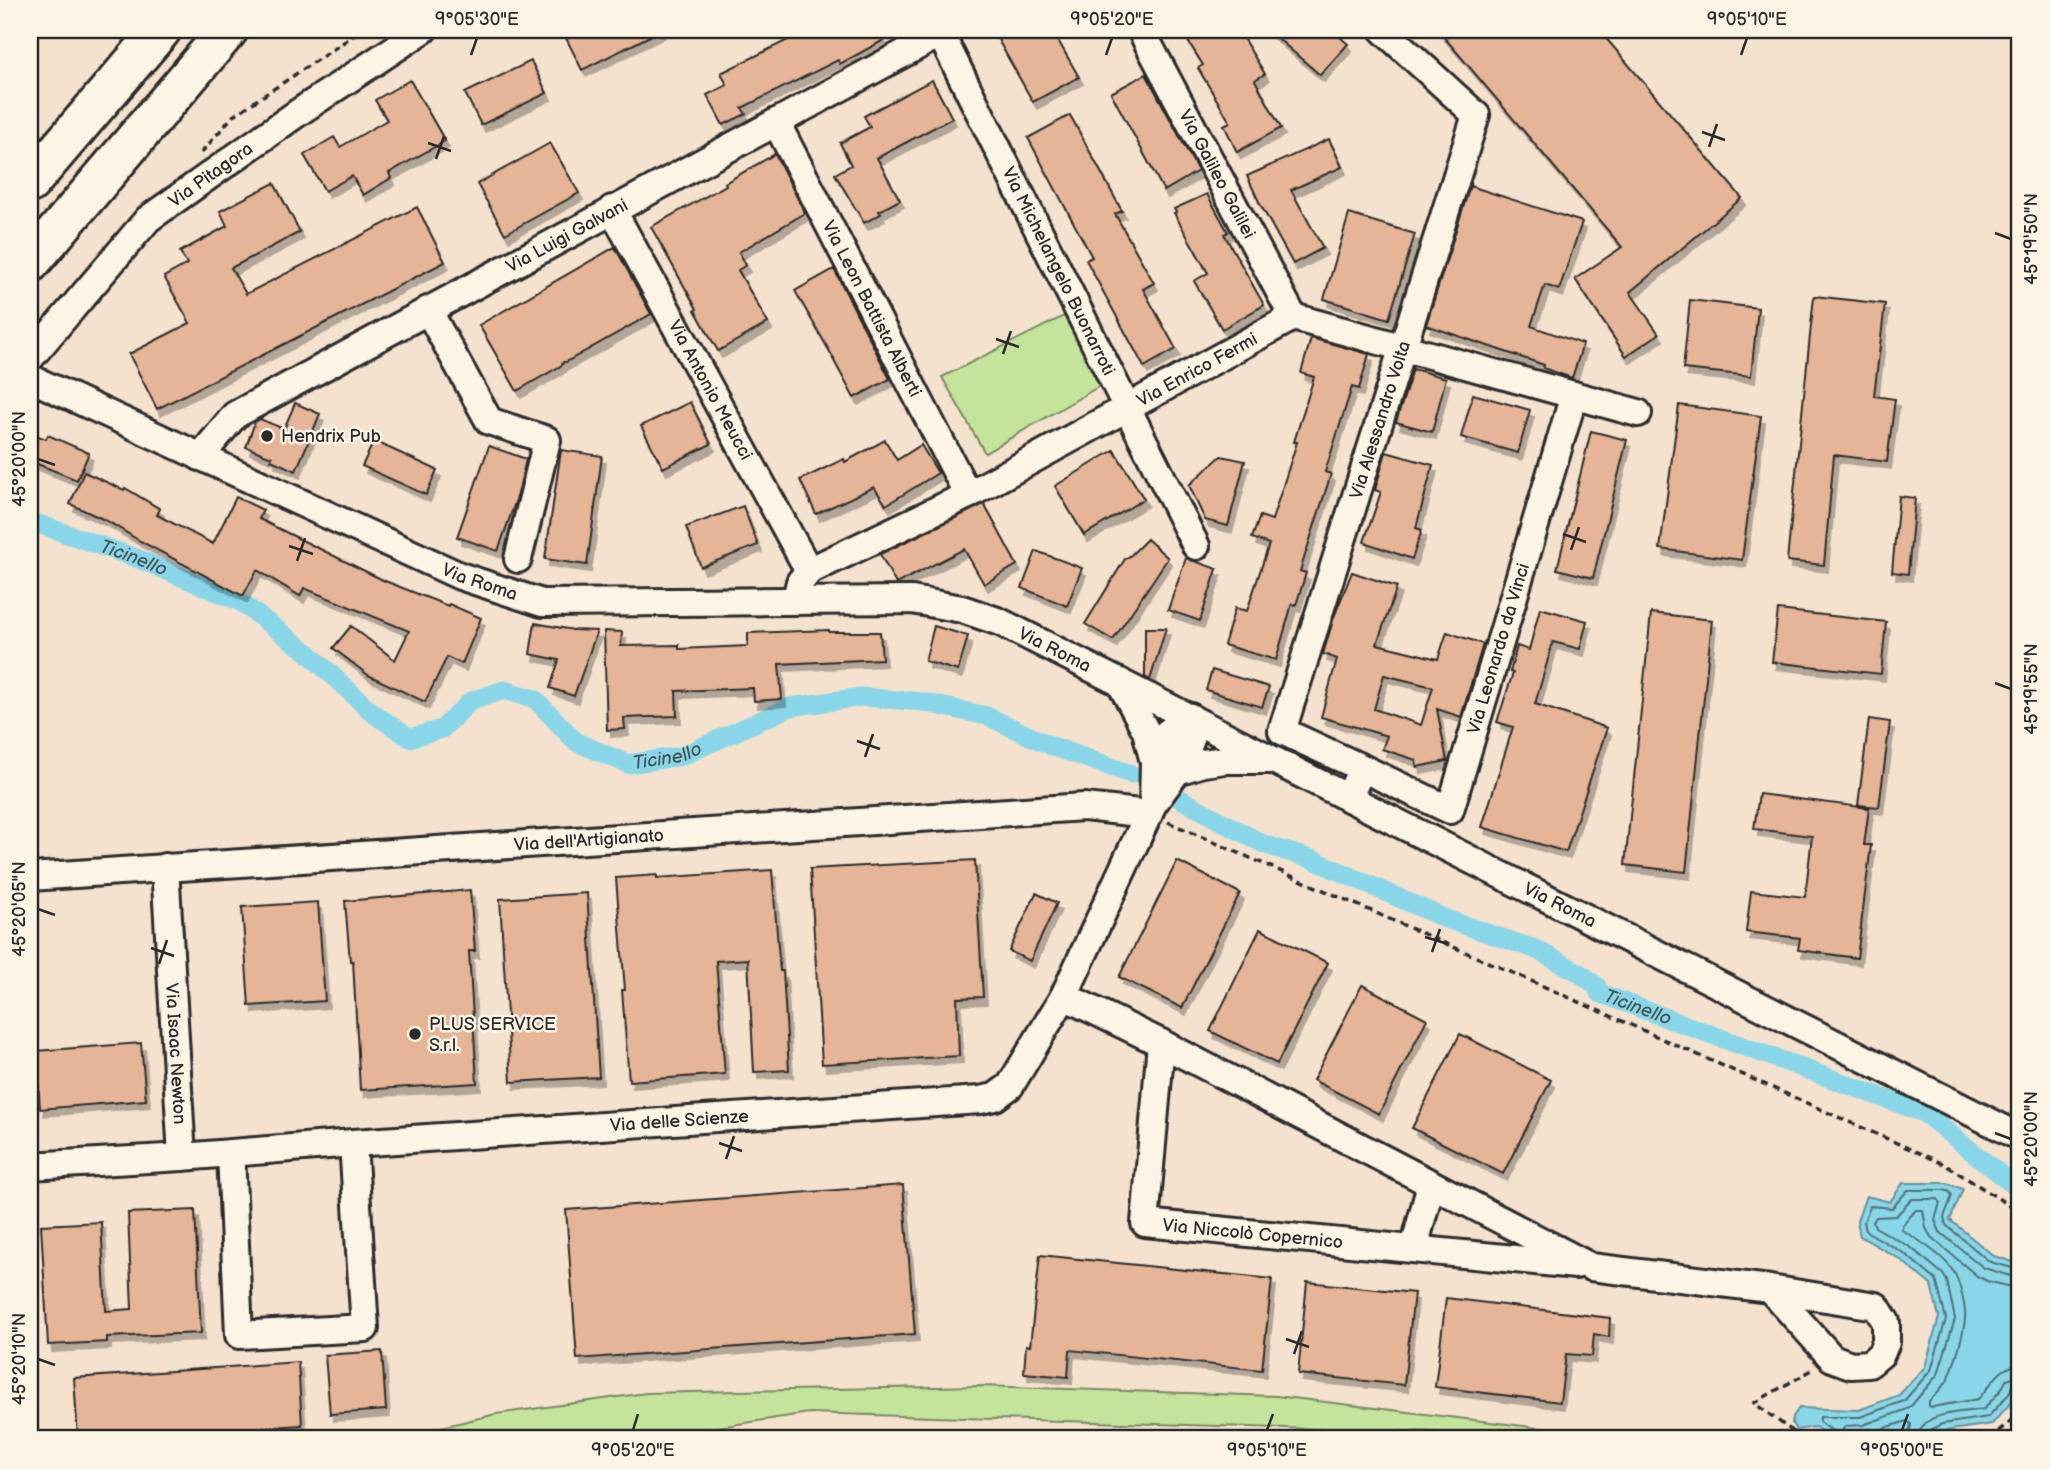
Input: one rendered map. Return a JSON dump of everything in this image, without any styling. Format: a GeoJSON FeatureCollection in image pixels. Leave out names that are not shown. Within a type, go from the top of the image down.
{"type":"FeatureCollection","features":[{"type":"Feature","properties":{"kind":"highway"},"geometry":{"type":"LineString","coordinates":[[30,183],[161,30]]}},
{"type":"Feature","properties":{"kind":"highway"},"geometry":{"type":"LineString","coordinates":[[30,262],[228,30]]}},
{"type":"Feature","properties":{"kind":"street","name":"Via Pitagora"},"geometry":{"type":"LineString","coordinates":[[30,358],[148,219],[299,112],[424,30]]}},
{"type":"Feature","properties":{"kind":"street","name":"Via Galileo Galilei"},"geometry":{"type":"LineString","coordinates":[[1141,30],[1293,317]]}},
{"type":"Feature","properties":{"kind":"street","name":"Via Alessandro Volta"},"geometry":{"type":"LineString","coordinates":[[1362,768],[1282,731],[1476,115],[1383,30]]}},
{"type":"Feature","properties":{"kind":"street","name":"Via Luigi Galvani"},"geometry":{"type":"LineString","coordinates":[[200,457],[235,415],[944,32]]}},
{"type":"Feature","properties":{"kind":"street","name":"Via Michelangelo Buonarroti"},"geometry":{"type":"LineString","coordinates":[[944,32],[1196,546]]}},
{"type":"Feature","properties":{"kind":"street","name":"Via Leon Battista Alberti"},"geometry":{"type":"LineString","coordinates":[[776,122],[968,495]]}},
{"type":"Feature","properties":{"kind":"street","name":"Via Antonio Meucci"},"geometry":{"type":"LineString","coordinates":[[612,209],[809,571]]}},
{"type":"Feature","properties":{"kind":"street"},"geometry":{"type":"LineString","coordinates":[[428,310],[489,421],[547,440],[518,559]]}},
{"type":"Feature","properties":{"kind":"street"},"geometry":{"type":"LineString","coordinates":[[1293,317],[1639,413]]}},
{"type":"Feature","properties":{"kind":"street","name":"Via Enrico Fermi"},"geometry":{"type":"LineString","coordinates":[[809,571],[968,495],[1293,317]]}},
{"type":"Feature","properties":{"kind":"street","name":"Via Roma"},"geometry":{"type":"LineString","coordinates":[[30,378],[460,576],[542,603],[912,600],[962,609],[1000,622],[2020,1137]]}},
{"type":"Feature","properties":{"kind":"street","name":"Via Leonardo da Vinci"},"geometry":{"type":"LineString","coordinates":[[1362,768],[1450,810],[1574,395]]}},
{"type":"Feature","properties":{"kind":"street"},"geometry":{"type":"LineString","coordinates":[[796,599],[800,582],[809,571]]}},
{"type":"Feature","properties":{"kind":"street"},"geometry":{"type":"LineString","coordinates":[[1120,682],[1166,766],[1225,760],[1276,760]]}},
{"type":"Feature","properties":{"kind":"street","name":"Via delle Scienze"},"geometry":{"type":"LineString","coordinates":[[30,1166],[995,1097],[1010,1086],[1064,996],[1151,809],[1166,766],[1190,742],[1190,717]]}},
{"type":"Feature","properties":{"kind":"street"},"geometry":{"type":"LineString","coordinates":[[1349,797],[1362,768]]}},
{"type":"Feature","properties":{"kind":"street","name":"Via dell'Artigianato"},"geometry":{"type":"LineString","coordinates":[[30,877],[1084,807],[1151,809]]}},
{"type":"Feature","properties":{"kind":"street","name":"Via Isaac Newton"},"geometry":{"type":"LineString","coordinates":[[165,867],[182,1157]]}},
{"type":"Feature","properties":{"kind":"street","name":"Via Niccolò Copernico"},"geometry":{"type":"LineString","coordinates":[[1064,996],[1161,1043],[1591,1267]]}},
{"type":"Feature","properties":{"kind":"street","name":"Via Niccolò Copernico"},"geometry":{"type":"LineString","coordinates":[[1161,1043],[1145,1223],[1591,1267],[1876,1306],[1886,1322],[1886,1342],[1881,1354],[1869,1364],[1851,1365],[1832,1358]]}},
{"type":"Feature","properties":{"kind":"street"},"geometry":{"type":"LineString","coordinates":[[231,1153],[239,1335],[365,1328],[353,1143]]}},
{"type":"Feature","properties":{"kind":"street"},"geometry":{"type":"LineString","coordinates":[[1414,1248],[1431,1184]]}},
{"type":"Feature","properties":{"kind":"street"},"geometry":{"type":"LineString","coordinates":[[1770,1290],[1832,1358]]}},
{"type":"Feature","properties":{"kind":"path"},"geometry":{"type":"LineString","coordinates":[[1151,809],[1944,1164],[2020,1212]]}},
{"type":"Feature","properties":{"kind":"path"},"geometry":{"type":"LineString","coordinates":[[1802,1439],[1754,1403],[1832,1358]]}},
{"type":"Feature","properties":{"kind":"path"},"geometry":{"type":"LineString","coordinates":[[1989,1439],[2020,1413]]}},
{"type":"Feature","properties":{"kind":"green space"},"geometry":{"type":"Polygon","coordinates":[[[1064,316],[1103,384],[985,453],[942,377],[1064,316]]]}},
{"type":"Feature","properties":{"kind":"green space"},"geometry":{"type":"Polygon","coordinates":[[[981,1386],[1276,1396],[1556,1430],[1592,1439],[1463,1439],[1437,1432],[809,1413],[642,1439],[392,1439],[496,1414],[646,1393],[981,1386]]]}},
{"type":"Feature","properties":{"kind":"water"},"geometry":{"type":"Polygon","coordinates":[[[1903,1183],[1946,1183],[1963,1189],[1950,1220],[1994,1256],[2020,1264],[2020,1382],[2015,1398],[1992,1424],[1944,1431],[1929,1439],[1833,1439],[1815,1427],[1796,1430],[1792,1423],[1799,1408],[1859,1410],[1899,1395],[1925,1367],[1939,1317],[1931,1285],[1901,1260],[1860,1236],[1857,1221],[1866,1196],[1890,1202],[1903,1183]]]}},
{"type":"Feature","properties":{"kind":"building"},"geometry":{"type":"Polygon","coordinates":[[[582,30],[662,30],[582,70],[566,38],[582,30]]]}},
{"type":"Feature","properties":{"kind":"building"},"geometry":{"type":"Polygon","coordinates":[[[808,30],[878,30],[884,40],[840,64],[838,60],[742,108],[746,114],[723,125],[707,95],[727,85],[721,73],[808,30]]]}},
{"type":"Feature","properties":{"kind":"building"},"geometry":{"type":"Polygon","coordinates":[[[1012,30],[1052,30],[1079,77],[1033,102],[997,38],[1012,30]]]}},
{"type":"Feature","properties":{"kind":"building"},"geometry":{"type":"Polygon","coordinates":[[[1181,30],[1238,30],[1265,74],[1255,80],[1281,128],[1237,152],[1224,125],[1230,122],[1198,68],[1203,65],[1181,30]]]}},
{"type":"Feature","properties":{"kind":"building"},"geometry":{"type":"Polygon","coordinates":[[[1268,30],[1332,30],[1348,44],[1320,75],[1268,30]]]}},
{"type":"Feature","properties":{"kind":"building"},"geometry":{"type":"Polygon","coordinates":[[[1438,30],[1599,30],[1742,198],[1630,292],[1659,334],[1626,356],[1575,279],[1622,247],[1438,30]]]}},
{"type":"Feature","properties":{"kind":"building"},"geometry":{"type":"Polygon","coordinates":[[[531,61],[547,93],[481,125],[465,93],[531,61]]]}},
{"type":"Feature","properties":{"kind":"building"},"geometry":{"type":"Polygon","coordinates":[[[1146,74],[1198,171],[1164,191],[1111,93],[1146,74]]]}},
{"type":"Feature","properties":{"kind":"building"},"geometry":{"type":"Polygon","coordinates":[[[410,80],[445,141],[389,173],[391,178],[363,195],[352,176],[325,191],[304,155],[334,137],[340,147],[387,120],[375,100],[410,80]]]}},
{"type":"Feature","properties":{"kind":"building"},"geometry":{"type":"Polygon","coordinates":[[[932,80],[952,118],[877,158],[900,200],[864,223],[835,174],[851,165],[840,143],[870,127],[864,116],[932,80]]]}},
{"type":"Feature","properties":{"kind":"building"},"geometry":{"type":"Polygon","coordinates":[[[1070,115],[1122,211],[1115,214],[1154,283],[1143,289],[1176,349],[1144,367],[1086,260],[1092,257],[1028,138],[1070,115]]]}},
{"type":"Feature","properties":{"kind":"building"},"geometry":{"type":"Polygon","coordinates":[[[1329,139],[1342,167],[1291,190],[1323,248],[1293,264],[1247,176],[1329,139]]]}},
{"type":"Feature","properties":{"kind":"building"},"geometry":{"type":"Polygon","coordinates":[[[550,143],[579,193],[505,234],[477,184],[550,143]]]}},
{"type":"Feature","properties":{"kind":"building"},"geometry":{"type":"Polygon","coordinates":[[[775,154],[805,213],[739,252],[746,265],[738,270],[768,323],[718,351],[651,227],[775,154]]]}},
{"type":"Feature","properties":{"kind":"building"},"geometry":{"type":"Polygon","coordinates":[[[274,183],[300,232],[231,268],[246,294],[417,207],[445,262],[157,409],[129,354],[190,323],[164,277],[187,264],[180,252],[227,226],[220,211],[274,183]]]}},
{"type":"Feature","properties":{"kind":"building"},"geometry":{"type":"Polygon","coordinates":[[[1470,186],[1582,222],[1559,290],[1545,285],[1531,326],[1583,344],[1572,378],[1543,368],[1544,365],[1426,325],[1470,186]]]}},
{"type":"Feature","properties":{"kind":"building"},"geometry":{"type":"Polygon","coordinates":[[[1207,194],[1228,232],[1224,234],[1264,305],[1222,329],[1194,281],[1208,273],[1174,213],[1174,209],[1207,194]]]}},
{"type":"Feature","properties":{"kind":"building"},"geometry":{"type":"Polygon","coordinates":[[[1349,214],[1415,234],[1389,319],[1324,299],[1349,214]]]}},
{"type":"Feature","properties":{"kind":"building"},"geometry":{"type":"Polygon","coordinates":[[[615,247],[651,314],[563,362],[517,391],[479,325],[615,247]]]}},
{"type":"Feature","properties":{"kind":"building"},"geometry":{"type":"Polygon","coordinates":[[[834,269],[890,379],[854,398],[795,291],[834,269]]]}},
{"type":"Feature","properties":{"kind":"building"},"geometry":{"type":"Polygon","coordinates":[[[1814,296],[1885,304],[1874,396],[1895,399],[1887,462],[1834,455],[1824,565],[1787,561],[1814,296]]]}},
{"type":"Feature","properties":{"kind":"building"},"geometry":{"type":"Polygon","coordinates":[[[1690,300],[1758,308],[1751,376],[1683,369],[1690,300]]]}},
{"type":"Feature","properties":{"kind":"building"},"geometry":{"type":"Polygon","coordinates":[[[1311,338],[1369,354],[1359,389],[1352,387],[1325,472],[1331,474],[1300,571],[1306,573],[1296,605],[1292,604],[1276,660],[1224,645],[1235,608],[1247,611],[1269,544],[1252,538],[1260,516],[1272,520],[1297,442],[1294,442],[1314,377],[1301,373],[1311,338]]]}},
{"type":"Feature","properties":{"kind":"building"},"geometry":{"type":"Polygon","coordinates":[[[1413,369],[1446,378],[1432,432],[1396,422],[1413,369]]]}},
{"type":"Feature","properties":{"kind":"building"},"geometry":{"type":"Polygon","coordinates":[[[1473,394],[1530,410],[1518,453],[1461,437],[1473,394]]]}},
{"type":"Feature","properties":{"kind":"building"},"geometry":{"type":"Polygon","coordinates":[[[690,402],[711,444],[663,468],[641,426],[690,402]]]}},
{"type":"Feature","properties":{"kind":"building"},"geometry":{"type":"Polygon","coordinates":[[[295,403],[320,414],[296,471],[271,460],[272,457],[246,447],[255,422],[260,419],[284,429],[295,403]]]}},
{"type":"Feature","properties":{"kind":"building"},"geometry":{"type":"Polygon","coordinates":[[[1679,405],[1761,416],[1742,560],[1660,549],[1679,405]]]}},
{"type":"Feature","properties":{"kind":"building"},"geometry":{"type":"Polygon","coordinates":[[[1591,431],[1627,440],[1593,578],[1557,569],[1591,431]]]}},
{"type":"Feature","properties":{"kind":"building"},"geometry":{"type":"Polygon","coordinates":[[[30,433],[46,439],[48,435],[89,453],[77,480],[30,461],[30,433]]]}},
{"type":"Feature","properties":{"kind":"building"},"geometry":{"type":"Polygon","coordinates":[[[885,440],[897,460],[921,445],[938,473],[886,505],[874,487],[816,514],[800,480],[844,459],[845,462],[885,440]]]}},
{"type":"Feature","properties":{"kind":"building"},"geometry":{"type":"Polygon","coordinates":[[[374,441],[437,470],[426,495],[362,466],[374,441]]]}},
{"type":"Feature","properties":{"kind":"building"},"geometry":{"type":"Polygon","coordinates":[[[489,446],[526,459],[518,494],[498,551],[457,537],[489,446]]]}},
{"type":"Feature","properties":{"kind":"building"},"geometry":{"type":"Polygon","coordinates":[[[561,450],[602,456],[587,565],[545,559],[561,450]]]}},
{"type":"Feature","properties":{"kind":"building"},"geometry":{"type":"Polygon","coordinates":[[[1114,450],[1144,499],[1084,535],[1055,486],[1114,450]]]}},
{"type":"Feature","properties":{"kind":"building"},"geometry":{"type":"Polygon","coordinates":[[[1386,452],[1433,465],[1416,528],[1422,530],[1412,559],[1364,542],[1381,492],[1375,490],[1386,452]]]}},
{"type":"Feature","properties":{"kind":"building"},"geometry":{"type":"Polygon","coordinates":[[[1221,456],[1245,461],[1228,526],[1205,520],[1189,485],[1221,456]]]}},
{"type":"Feature","properties":{"kind":"building"},"geometry":{"type":"Polygon","coordinates":[[[84,472],[124,490],[125,488],[160,509],[157,515],[213,544],[236,497],[263,510],[259,519],[385,581],[481,618],[462,664],[447,657],[425,702],[368,675],[333,648],[351,626],[395,660],[409,631],[304,588],[300,596],[257,570],[243,596],[107,521],[70,504],[84,472]]]}},
{"type":"Feature","properties":{"kind":"building"},"geometry":{"type":"Polygon","coordinates":[[[1899,496],[1915,498],[1908,574],[1892,572],[1899,496]]]}},
{"type":"Feature","properties":{"kind":"building"},"geometry":{"type":"Polygon","coordinates":[[[984,504],[1017,565],[984,584],[964,549],[896,584],[880,554],[984,504]]]}},
{"type":"Feature","properties":{"kind":"building"},"geometry":{"type":"Polygon","coordinates":[[[743,506],[758,545],[701,567],[686,527],[743,506]]]}},
{"type":"Feature","properties":{"kind":"building"},"geometry":{"type":"Polygon","coordinates":[[[1147,539],[1168,558],[1113,640],[1085,624],[1125,559],[1147,539]]]}},
{"type":"Feature","properties":{"kind":"building"},"geometry":{"type":"Polygon","coordinates":[[[1036,551],[1082,568],[1067,606],[1022,588],[1036,551]]]}},
{"type":"Feature","properties":{"kind":"building"},"geometry":{"type":"Polygon","coordinates":[[[1186,558],[1217,569],[1200,621],[1168,610],[1186,558]]]}},
{"type":"Feature","properties":{"kind":"building"},"geometry":{"type":"Polygon","coordinates":[[[1352,572],[1397,587],[1377,644],[1438,659],[1447,632],[1483,644],[1461,717],[1437,709],[1447,761],[1417,767],[1416,760],[1382,749],[1387,736],[1321,717],[1337,659],[1323,654],[1352,572]],[[1384,675],[1374,709],[1421,725],[1433,687],[1384,675]]]}},
{"type":"Feature","properties":{"kind":"building"},"geometry":{"type":"Polygon","coordinates":[[[1540,608],[1587,621],[1580,649],[1553,642],[1535,704],[1607,728],[1566,852],[1482,827],[1513,727],[1497,722],[1513,673],[1510,672],[1517,646],[1529,650],[1540,608]]]}},
{"type":"Feature","properties":{"kind":"building"},"geometry":{"type":"Polygon","coordinates":[[[1778,610],[1886,622],[1881,674],[1772,662],[1778,610]]]}},
{"type":"Feature","properties":{"kind":"building"},"geometry":{"type":"Polygon","coordinates":[[[1651,613],[1712,620],[1686,872],[1625,865],[1651,613]]]}},
{"type":"Feature","properties":{"kind":"building"},"geometry":{"type":"Polygon","coordinates":[[[535,623],[597,631],[574,696],[550,688],[559,660],[530,654],[535,623]]]}},
{"type":"Feature","properties":{"kind":"building"},"geometry":{"type":"Polygon","coordinates":[[[934,626],[968,636],[958,671],[925,661],[934,626]]]}},
{"type":"Feature","properties":{"kind":"building"},"geometry":{"type":"Polygon","coordinates":[[[1145,628],[1166,628],[1150,680],[1145,677],[1145,628]]]}},
{"type":"Feature","properties":{"kind":"building"},"geometry":{"type":"Polygon","coordinates":[[[829,630],[880,632],[882,659],[779,664],[782,699],[754,701],[753,688],[676,691],[677,716],[624,718],[625,729],[607,730],[604,631],[622,632],[621,646],[679,645],[679,649],[748,646],[748,633],[829,630]]]}},
{"type":"Feature","properties":{"kind":"building"},"geometry":{"type":"Polygon","coordinates":[[[1212,670],[1269,687],[1262,707],[1206,690],[1212,670]]]}},
{"type":"Feature","properties":{"kind":"building"},"geometry":{"type":"Polygon","coordinates":[[[1869,719],[1890,722],[1879,807],[1858,805],[1869,719]]]}},
{"type":"Feature","properties":{"kind":"building"},"geometry":{"type":"Polygon","coordinates":[[[1759,794],[1869,808],[1864,845],[1871,845],[1857,958],[1798,950],[1800,938],[1746,932],[1751,891],[1805,897],[1812,836],[1754,829],[1759,794]]]}},
{"type":"Feature","properties":{"kind":"building"},"geometry":{"type":"Polygon","coordinates":[[[975,860],[983,997],[957,998],[959,1056],[822,1064],[810,869],[975,860]]]}},
{"type":"Feature","properties":{"kind":"building"},"geometry":{"type":"Polygon","coordinates":[[[1177,861],[1240,893],[1182,1008],[1119,977],[1177,861]]]}},
{"type":"Feature","properties":{"kind":"building"},"geometry":{"type":"Polygon","coordinates":[[[772,870],[780,971],[783,971],[789,1070],[754,1072],[748,959],[716,961],[725,1074],[629,1081],[616,878],[772,870]]]}},
{"type":"Feature","properties":{"kind":"building"},"geometry":{"type":"Polygon","coordinates":[[[470,890],[475,951],[469,951],[477,1083],[360,1090],[353,961],[350,961],[345,901],[470,890]]]}},
{"type":"Feature","properties":{"kind":"building"},"geometry":{"type":"Polygon","coordinates":[[[587,893],[599,1077],[511,1082],[500,899],[587,893]]]}},
{"type":"Feature","properties":{"kind":"building"},"geometry":{"type":"Polygon","coordinates":[[[1036,893],[1057,903],[1030,961],[1009,951],[1036,893]]]}},
{"type":"Feature","properties":{"kind":"building"},"geometry":{"type":"Polygon","coordinates":[[[318,902],[325,1001],[249,1006],[242,907],[318,902]]]}},
{"type":"Feature","properties":{"kind":"building"},"geometry":{"type":"Polygon","coordinates":[[[1260,929],[1328,963],[1277,1064],[1210,1031],[1260,929]]]}},
{"type":"Feature","properties":{"kind":"building"},"geometry":{"type":"Polygon","coordinates":[[[1362,985],[1427,1019],[1379,1114],[1313,1080],[1362,985]]]}},
{"type":"Feature","properties":{"kind":"building"},"geometry":{"type":"Polygon","coordinates":[[[1460,1034],[1551,1080],[1503,1174],[1412,1128],[1460,1034]]]}},
{"type":"Feature","properties":{"kind":"building"},"geometry":{"type":"Polygon","coordinates":[[[141,1043],[146,1100],[40,1109],[36,1051],[141,1043]]]}},
{"type":"Feature","properties":{"kind":"building"},"geometry":{"type":"Polygon","coordinates":[[[903,1185],[915,1334],[577,1359],[566,1210],[903,1185]]]}},
{"type":"Feature","properties":{"kind":"building"},"geometry":{"type":"Polygon","coordinates":[[[195,1210],[201,1333],[107,1337],[107,1342],[48,1345],[41,1225],[101,1222],[106,1311],[132,1309],[128,1213],[195,1210]]]}},
{"type":"Feature","properties":{"kind":"building"},"geometry":{"type":"Polygon","coordinates":[[[1040,1255],[1272,1279],[1262,1370],[1070,1350],[1068,1377],[1024,1373],[1026,1345],[1030,1346],[1040,1255]]]}},
{"type":"Feature","properties":{"kind":"building"},"geometry":{"type":"Polygon","coordinates":[[[1307,1282],[1414,1293],[1404,1385],[1298,1374],[1307,1282]]]}},
{"type":"Feature","properties":{"kind":"building"},"geometry":{"type":"Polygon","coordinates":[[[1446,1298],[1610,1318],[1609,1337],[1594,1334],[1592,1356],[1566,1354],[1560,1402],[1435,1387],[1446,1298]]]}},
{"type":"Feature","properties":{"kind":"building"},"geometry":{"type":"Polygon","coordinates":[[[382,1351],[386,1410],[330,1414],[325,1355],[382,1351]]]}},
{"type":"Feature","properties":{"kind":"building"},"geometry":{"type":"Polygon","coordinates":[[[298,1362],[302,1425],[192,1432],[193,1439],[78,1439],[74,1378],[298,1362]]]}},
{"type":"Feature","properties":{"kind":"waterway","name":"Ticinello"},"geometry":{"type":"LineString","coordinates":[[30,521],[136,558],[239,601],[307,652],[374,714],[410,738],[442,729],[471,701],[504,690],[535,699],[576,742],[628,764],[682,756],[790,707],[862,697],[922,702],[987,716],[1049,745],[1131,774]]}},
{"type":"Feature","properties":{"kind":"waterway","name":"Ticinello"},"geometry":{"type":"LineString","coordinates":[[1177,797],[1263,844],[1314,860],[1446,919],[1535,949],[1578,972],[1597,986],[1599,993],[1924,1113],[2020,1190]]}},
{"type":"Feature","properties":{"kind":"place","name":"Hendrix Pub"},"geometry":{"type":"Point","coordinates":[267,436]}},
{"type":"Feature","properties":{"kind":"place","name":"PLUS SERVICE S.r.l."},"geometry":{"type":"Point","coordinates":[415,1034]}}]}
